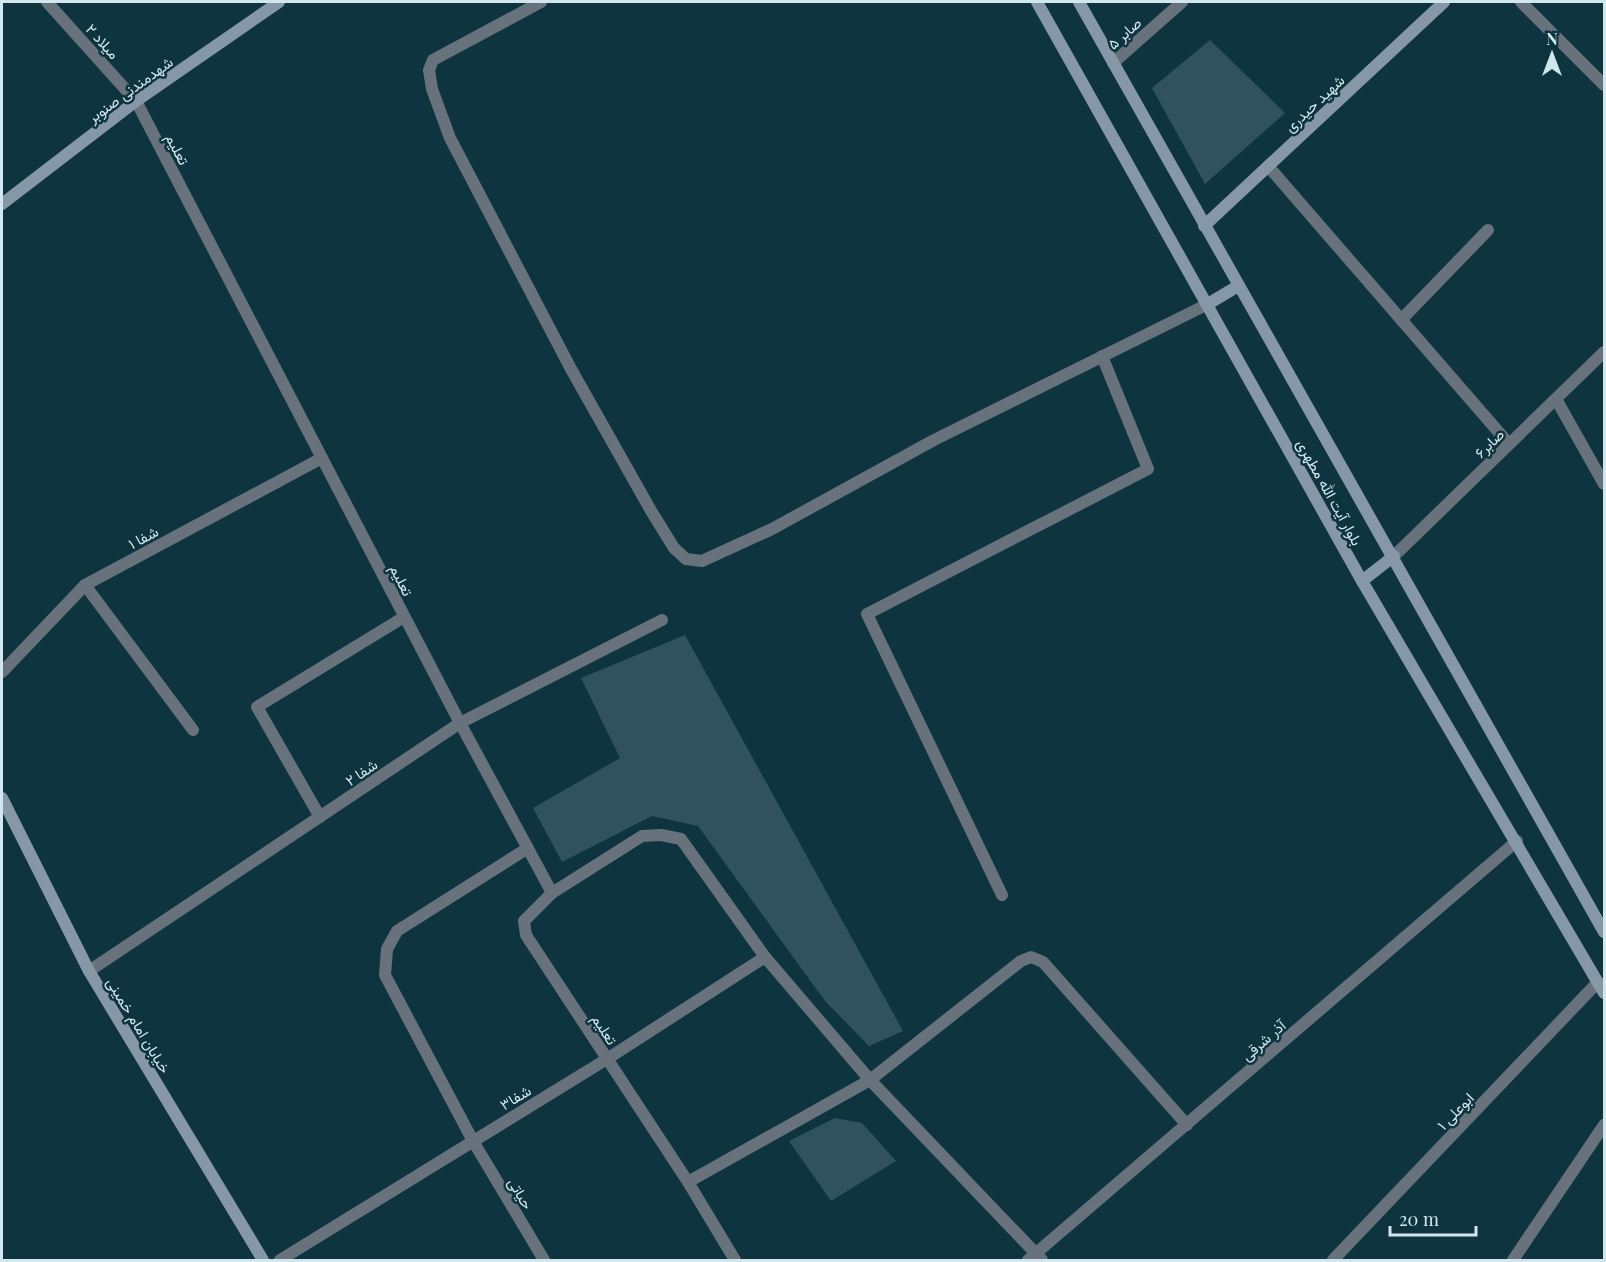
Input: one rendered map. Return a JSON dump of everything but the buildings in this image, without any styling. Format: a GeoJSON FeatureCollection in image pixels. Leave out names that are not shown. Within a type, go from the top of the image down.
{"type":"FeatureCollection","features":[{"type":"Feature","properties":{"kind":"street","name":"میلاد ۲"},"geometry":{"type":"LineString","coordinates":[[47,2],[136,101]]}},
{"type":"Feature","properties":{"kind":"street","name":"شهدمندنی صنوبر"},"geometry":{"type":"LineString","coordinates":[[2,204],[136,101],[279,2]]}},
{"type":"Feature","properties":{"kind":"street"},"geometry":{"type":"LineString","coordinates":[[541,2],[434,60],[429,70],[432,89],[450,138],[571,369],[650,509],[674,548],[686,559],[702,561],[771,529],[934,440],[1208,304],[1238,286]]}},
{"type":"Feature","properties":{"kind":"street","name":"بلوار آیت الله مطهری"},"geometry":{"type":"LineString","coordinates":[[1037,2],[1362,581],[1601,987]]}},
{"type":"Feature","properties":{"kind":"street","name":"بلوار آیت الله مطهری"},"geometry":{"type":"LineString","coordinates":[[1078,2],[1605,932]]}},
{"type":"Feature","properties":{"kind":"street","name":"صابر ۵"},"geometry":{"type":"LineString","coordinates":[[1113,63],[1182,2]]}},
{"type":"Feature","properties":{"kind":"street","name":"شهید حیدری"},"geometry":{"type":"LineString","coordinates":[[1204,226],[1444,2]]}},
{"type":"Feature","properties":{"kind":"street"},"geometry":{"type":"LineString","coordinates":[[1521,2],[1605,85]]}},
{"type":"Feature","properties":{"kind":"street","name":"تعلیم"},"geometry":{"type":"LineString","coordinates":[[136,101],[404,617],[552,893],[524,921],[524,929],[688,1182],[735,1260]]}},
{"type":"Feature","properties":{"kind":"street"},"geometry":{"type":"LineString","coordinates":[[1268,166],[1509,444]]}},
{"type":"Feature","properties":{"kind":"street"},"geometry":{"type":"LineString","coordinates":[[1401,320],[1488,230]]}},
{"type":"Feature","properties":{"kind":"street","name":"صابر۶"},"geometry":{"type":"LineString","coordinates":[[1394,556],[1605,352]]}},
{"type":"Feature","properties":{"kind":"street"},"geometry":{"type":"LineString","coordinates":[[1002,896],[867,614],[1148,469],[1102,356]]}},
{"type":"Feature","properties":{"kind":"street"},"geometry":{"type":"LineString","coordinates":[[1556,399],[1605,484]]}},
{"type":"Feature","properties":{"kind":"street","name":"شفا ۱"},"geometry":{"type":"LineString","coordinates":[[2,672],[85,585],[322,458]]}},
{"type":"Feature","properties":{"kind":"street"},"geometry":{"type":"LineString","coordinates":[[1362,581],[1394,556]]}},
{"type":"Feature","properties":{"kind":"street"},"geometry":{"type":"LineString","coordinates":[[85,585],[193,730]]}},
{"type":"Feature","properties":{"kind":"street"},"geometry":{"type":"LineString","coordinates":[[320,817],[257,707],[404,617]]}},
{"type":"Feature","properties":{"kind":"street","name":"شفا ۲"},"geometry":{"type":"LineString","coordinates":[[89,971],[460,723],[662,620]]}},
{"type":"Feature","properties":{"kind":"street","name":"خیابان امام خمینی"},"geometry":{"type":"LineString","coordinates":[[2,798],[89,971],[263,1260]]}},
{"type":"Feature","properties":{"kind":"street"},"geometry":{"type":"LineString","coordinates":[[552,893],[642,836],[661,835],[681,839],[765,957],[870,1080],[1035,1258]]}},
{"type":"Feature","properties":{"kind":"street","name":"آذر شرقی"},"geometry":{"type":"LineString","coordinates":[[1035,1258],[1517,841]]}},
{"type":"Feature","properties":{"kind":"street","name":"حیاتی"},"geometry":{"type":"LineString","coordinates":[[528,848],[397,931],[387,949],[385,975],[472,1141],[544,1260]]}},
{"type":"Feature","properties":{"kind":"street","name":"شفا۳"},"geometry":{"type":"LineString","coordinates":[[280,1260],[607,1059],[765,957]]}},
{"type":"Feature","properties":{"kind":"street"},"geometry":{"type":"LineString","coordinates":[[688,1182],[870,1080],[1022,961],[1031,957],[1043,962],[1186,1125]]}},
{"type":"Feature","properties":{"kind":"street","name":"ابوعلی ۱"},"geometry":{"type":"LineString","coordinates":[[1333,1260],[1601,987]]}},
{"type":"Feature","properties":{"kind":"street"},"geometry":{"type":"LineString","coordinates":[[1514,1260],[1605,1125]]}},
{"type":"Feature","properties":{"kind":"shaded area"},"geometry":{"type":"Polygon","coordinates":[[[1210,40],[1285,113],[1205,184],[1152,88],[1210,40]]]}},
{"type":"Feature","properties":{"kind":"shaded area"},"geometry":{"type":"Polygon","coordinates":[[[685,635],[903,1031],[869,1046],[825,1001],[698,826],[652,816],[562,862],[533,808],[620,758],[581,678],[685,635]]]}},
{"type":"Feature","properties":{"kind":"shaded area"},"geometry":{"type":"Polygon","coordinates":[[[835,1118],[862,1123],[896,1161],[831,1201],[789,1141],[835,1118]]]}}]}
